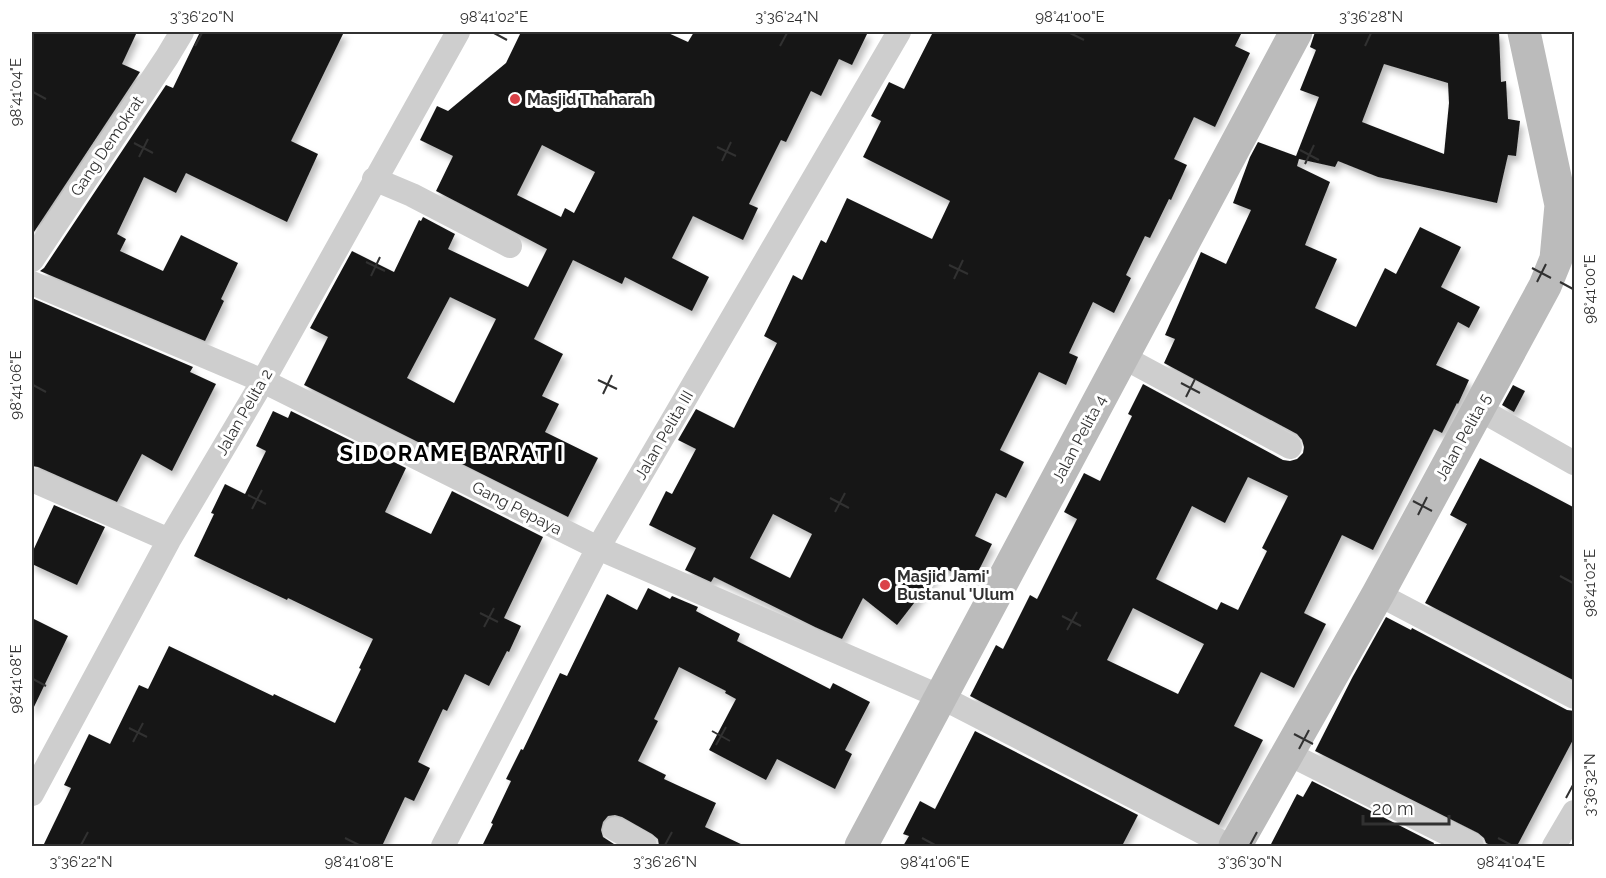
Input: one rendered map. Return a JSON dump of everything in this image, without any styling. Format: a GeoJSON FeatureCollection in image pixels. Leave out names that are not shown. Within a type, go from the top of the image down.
{"type":"FeatureCollection","features":[{"type":"Feature","properties":{"kind":"street","name":"Gang Demokrat"},"geometry":{"type":"LineString","coordinates":[[32,260],[182,32]]}},
{"type":"Feature","properties":{"kind":"street","name":"Jalan Pelita 2"},"geometry":{"type":"LineString","coordinates":[[32,794],[169,540],[263,381],[458,32]]}},
{"type":"Feature","properties":{"kind":"street","name":"Jalan Pelita III"},"geometry":{"type":"LineString","coordinates":[[443,846],[598,548],[898,32]]}},
{"type":"Feature","properties":{"kind":"street","name":"Jalan Pelita 4"},"geometry":{"type":"LineString","coordinates":[[861,846],[1296,32]]}},
{"type":"Feature","properties":{"kind":"street","name":"Jalan Pelita 5"},"geometry":{"type":"LineString","coordinates":[[1235,846],[1378,594],[1553,270],[1568,208],[1524,32]]}},
{"type":"Feature","properties":{"kind":"street"},"geometry":{"type":"LineString","coordinates":[[375,179],[412,195],[510,246]]}},
{"type":"Feature","properties":{"kind":"street","name":"Gang Pepaya"},"geometry":{"type":"LineString","coordinates":[[32,283],[263,381],[598,548],[940,697],[1228,846]]}},
{"type":"Feature","properties":{"kind":"street"},"geometry":{"type":"LineString","coordinates":[[1123,357],[1290,447]]}},
{"type":"Feature","properties":{"kind":"street"},"geometry":{"type":"LineString","coordinates":[[1479,409],[1575,463]]}},
{"type":"Feature","properties":{"kind":"street"},"geometry":{"type":"LineString","coordinates":[[32,480],[169,540]]}},
{"type":"Feature","properties":{"kind":"street"},"geometry":{"type":"LineString","coordinates":[[1378,594],[1575,697]]}},
{"type":"Feature","properties":{"kind":"street"},"geometry":{"type":"LineString","coordinates":[[1287,753],[1472,846]]}},
{"type":"Feature","properties":{"kind":"street"},"geometry":{"type":"LineString","coordinates":[[1554,846],[1575,812]]}},
{"type":"Feature","properties":{"kind":"street"},"geometry":{"type":"LineString","coordinates":[[615,829],[645,846]]}},
{"type":"Feature","properties":{"kind":"building"},"geometry":{"type":"Polygon","coordinates":[[[32,32],[137,32],[122,64],[140,72],[32,235],[32,32]]]}},
{"type":"Feature","properties":{"kind":"building"},"geometry":{"type":"Polygon","coordinates":[[[200,32],[344,32],[291,141],[318,154],[287,222],[186,173],[176,193],[144,177],[117,234],[126,239],[120,251],[163,271],[181,235],[238,263],[221,299],[224,301],[205,341],[40,271],[166,85],[173,88],[200,32]]]}},
{"type":"Feature","properties":{"kind":"building"},"geometry":{"type":"Polygon","coordinates":[[[521,32],[666,32],[688,42],[694,32],[868,32],[852,65],[839,59],[821,96],[811,91],[786,142],[781,140],[749,204],[758,208],[743,240],[693,216],[672,258],[709,277],[692,311],[625,277],[622,284],[573,260],[534,339],[563,354],[542,396],[559,404],[545,432],[598,458],[568,517],[304,385],[328,337],[310,328],[352,251],[394,272],[419,220],[421,221],[423,217],[455,234],[448,249],[528,287],[547,249],[436,191],[453,156],[420,140],[437,106],[448,111],[506,63],[521,32]],[[542,145],[517,195],[561,217],[565,208],[574,213],[595,172],[542,145]],[[450,297],[407,378],[454,403],[496,319],[450,297]]]}},
{"type":"Feature","properties":{"kind":"building"},"geometry":{"type":"Polygon","coordinates":[[[933,32],[1242,32],[1235,46],[1250,53],[1215,127],[1194,117],[1174,159],[1187,165],[1150,238],[1145,236],[1126,275],[1131,278],[1114,313],[1093,302],[1069,353],[1078,357],[1066,385],[1039,372],[1000,450],[1024,462],[1006,498],[996,493],[975,536],[992,544],[973,582],[942,567],[897,625],[863,598],[842,639],[714,577],[711,582],[685,570],[696,548],[649,525],[666,491],[672,494],[696,449],[678,440],[696,409],[734,428],[777,343],[764,336],[793,275],[802,280],[821,240],[826,243],[847,198],[932,239],[950,201],[863,157],[881,121],[871,116],[889,82],[904,89],[933,32]],[[773,514],[750,558],[790,578],[812,534],[773,514]]]}},
{"type":"Feature","properties":{"kind":"building"},"geometry":{"type":"Polygon","coordinates":[[[1315,32],[1499,32],[1501,82],[1506,81],[1508,119],[1520,121],[1516,156],[1508,155],[1497,203],[1378,177],[1338,161],[1335,167],[1299,159],[1297,166],[1330,182],[1305,245],[1337,259],[1315,308],[1356,327],[1385,268],[1396,274],[1420,227],[1461,247],[1441,287],[1480,307],[1469,328],[1458,322],[1436,365],[1469,380],[1442,433],[1434,429],[1373,550],[1342,535],[1304,613],[1326,624],[1294,688],[1261,672],[1234,726],[1263,740],[1219,825],[970,696],[996,645],[1003,649],[1030,595],[1037,599],[1077,519],[1064,512],[1084,473],[1100,481],[1132,416],[1128,414],[1143,384],[1283,460],[1297,459],[1303,453],[1302,440],[1297,434],[1164,363],[1175,339],[1165,335],[1201,252],[1226,264],[1251,210],[1233,203],[1258,142],[1296,156],[1319,97],[1300,90],[1316,50],[1310,47],[1315,32]],[[1384,64],[1362,122],[1444,154],[1449,103],[1448,83],[1384,64]],[[1248,477],[1225,523],[1192,506],[1156,579],[1217,610],[1221,602],[1238,610],[1267,551],[1262,548],[1288,496],[1248,477]],[[1133,608],[1107,660],[1178,694],[1204,644],[1133,608]]]}},
{"type":"Feature","properties":{"kind":"building"},"geometry":{"type":"Polygon","coordinates":[[[32,298],[193,367],[190,372],[216,384],[172,471],[142,454],[117,502],[32,466],[32,298]]]}},
{"type":"Feature","properties":{"kind":"building"},"geometry":{"type":"Polygon","coordinates":[[[1513,385],[1525,391],[1514,412],[1502,405],[1513,385]]]}},
{"type":"Feature","properties":{"kind":"building"},"geometry":{"type":"Polygon","coordinates":[[[273,411],[288,418],[291,411],[406,468],[385,512],[431,534],[452,491],[543,537],[504,618],[521,626],[509,652],[507,651],[489,686],[465,674],[447,711],[443,709],[418,762],[430,768],[414,801],[405,797],[382,846],[43,846],[71,788],[64,785],[89,734],[110,744],[139,685],[148,689],[169,646],[335,723],[373,639],[194,556],[225,484],[245,494],[266,451],[256,446],[273,411]]]}},
{"type":"Feature","properties":{"kind":"building"},"geometry":{"type":"Polygon","coordinates":[[[1480,458],[1575,508],[1575,681],[1425,603],[1467,524],[1450,515],[1480,458]]]}},
{"type":"Feature","properties":{"kind":"building"},"geometry":{"type":"Polygon","coordinates":[[[54,505],[105,527],[77,585],[32,564],[32,553],[54,505]]]}},
{"type":"Feature","properties":{"kind":"building"},"geometry":{"type":"Polygon","coordinates":[[[648,588],[670,599],[672,596],[698,607],[696,611],[740,634],[737,641],[830,689],[833,683],[870,702],[845,750],[852,754],[835,789],[777,759],[766,780],[709,750],[736,699],[725,693],[726,691],[679,667],[654,719],[658,721],[638,761],[666,775],[664,779],[716,803],[705,827],[745,846],[659,846],[658,839],[652,834],[615,815],[608,816],[601,830],[603,837],[617,846],[482,846],[511,781],[506,779],[521,749],[523,750],[560,673],[567,676],[607,594],[637,610],[648,588]]]}},
{"type":"Feature","properties":{"kind":"building"},"geometry":{"type":"Polygon","coordinates":[[[1386,617],[1411,630],[1412,628],[1567,710],[1575,711],[1575,736],[1517,846],[1492,846],[1486,843],[1478,833],[1315,751],[1386,617]]]}},
{"type":"Feature","properties":{"kind":"building"},"geometry":{"type":"Polygon","coordinates":[[[32,618],[68,636],[32,711],[32,618]]]}},
{"type":"Feature","properties":{"kind":"building"},"geometry":{"type":"Polygon","coordinates":[[[975,731],[1138,815],[1122,846],[903,846],[909,836],[903,834],[920,801],[935,809],[975,731]]]}},
{"type":"Feature","properties":{"kind":"building"},"geometry":{"type":"Polygon","coordinates":[[[1312,781],[1434,843],[1433,846],[1270,846],[1297,794],[1303,797],[1312,781]]]}},
{"type":"Feature","properties":{"kind":"place","name":"Masjid Thaharah"},"geometry":{"type":"Point","coordinates":[515,99]}},
{"type":"Feature","properties":{"kind":"place","name":"Masjid Jami' Bustanul 'Ulum"},"geometry":{"type":"Point","coordinates":[885,585]}},
{"type":"Feature","properties":{"kind":"district","name":"SIDORAME BARAT I"},"geometry":{"type":"Point","coordinates":[452,453]}}]}
